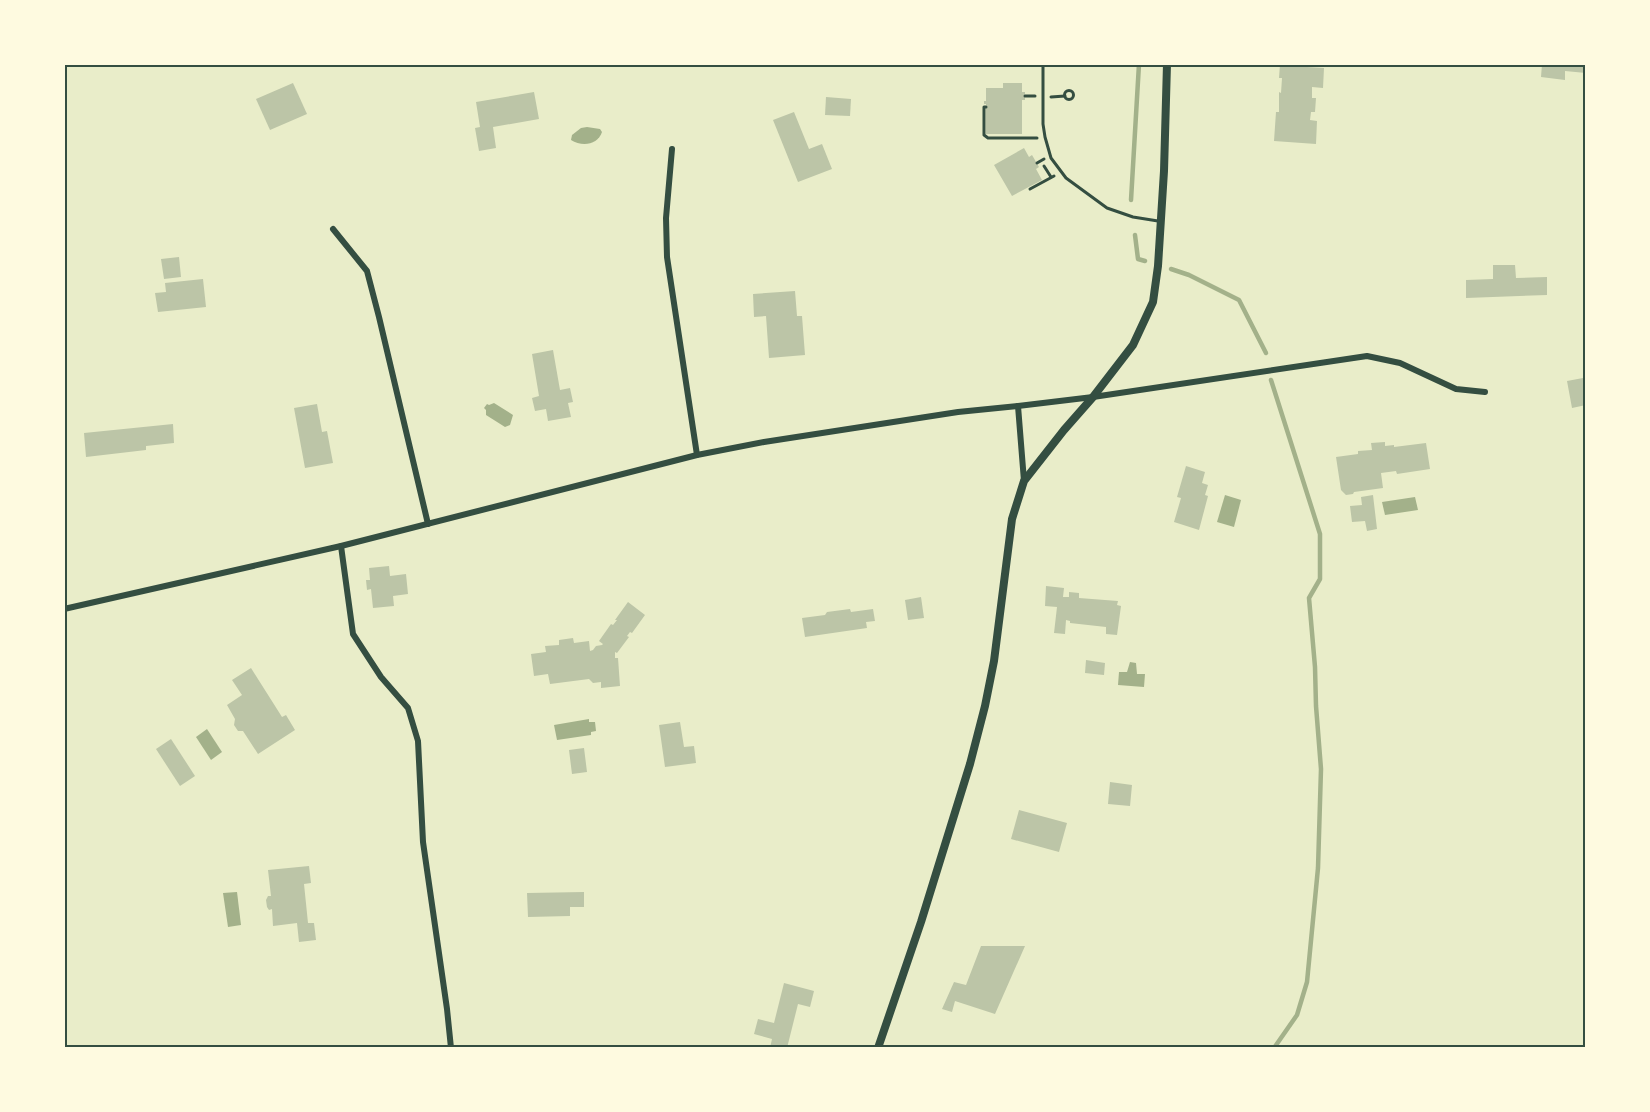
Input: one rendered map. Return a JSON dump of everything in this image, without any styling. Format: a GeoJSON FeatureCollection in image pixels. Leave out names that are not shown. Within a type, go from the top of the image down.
{"type":"FeatureCollection","features":[{"type":"Feature","properties":{"kind":"street"},"geometry":{"type":"LineString","coordinates":[[878,1047],[923,914],[970,764],[985,706],[994,661],[1012,519],[1024,481],[1133,345],[1153,302],[1158,266],[1164,171],[1167,64]]}},
{"type":"Feature","properties":{"kind":"street"},"geometry":{"type":"LineString","coordinates":[[672,149],[666,218],[667,257],[697,455]]}},
{"type":"Feature","properties":{"kind":"street"},"geometry":{"type":"LineString","coordinates":[[333,229],[366,271],[428,524]]}},
{"type":"Feature","properties":{"kind":"street"},"geometry":{"type":"LineString","coordinates":[[64,609],[341,546],[697,455],[851,427],[1093,397],[1367,357],[1400,363],[1456,389],[1485,392]]}},
{"type":"Feature","properties":{"kind":"street"},"geometry":{"type":"LineString","coordinates":[[1018,406],[1024,481]]}},
{"type":"Feature","properties":{"kind":"street"},"geometry":{"type":"LineString","coordinates":[[341,546],[352,634],[381,676],[408,708],[418,741],[423,842],[451,1047]]}},
{"type":"Feature","properties":{"kind":"lane"},"geometry":{"type":"LineString","coordinates":[[1043,64],[1042,97],[1045,137],[1051,158],[1061,172],[1107,208],[1133,217],[1161,221]]}},
{"type":"Feature","properties":{"kind":"path"},"geometry":{"type":"LineString","coordinates":[[1042,97],[1065,96]]}},
{"type":"Feature","properties":{"kind":"path"},"geometry":{"type":"LineString","coordinates":[[986,107],[984,107],[984,135],[988,138],[1045,137]]}},
{"type":"Feature","properties":{"kind":"path"},"geometry":{"type":"LineString","coordinates":[[1041,160],[1051,177]]}},
{"type":"Feature","properties":{"kind":"path"},"geometry":{"type":"LineString","coordinates":[[1030,189],[1061,172]]}},
{"type":"Feature","properties":{"kind":"shaded area"},"geometry":{"type":"Polygon","coordinates":[[[581,128],[600,129],[602,132],[597,140],[585,144],[571,140],[572,135],[581,128]]]}},
{"type":"Feature","properties":{"kind":"shaded area"},"geometry":{"type":"Polygon","coordinates":[[[494,403],[513,415],[510,425],[505,427],[486,415],[484,408],[487,404],[494,403]]]}},
{"type":"Feature","properties":{"kind":"shaded area"},"geometry":{"type":"Polygon","coordinates":[[[1225,495],[1241,500],[1234,527],[1217,522],[1225,495]]]}},
{"type":"Feature","properties":{"kind":"shaded area"},"geometry":{"type":"Polygon","coordinates":[[[1415,497],[1418,510],[1385,515],[1382,502],[1415,497]]]}},
{"type":"Feature","properties":{"kind":"shaded area"},"geometry":{"type":"Polygon","coordinates":[[[1130,662],[1136,663],[1137,674],[1145,674],[1144,687],[1118,685],[1119,672],[1127,672],[1130,662]]]}},
{"type":"Feature","properties":{"kind":"shaded area"},"geometry":{"type":"Polygon","coordinates":[[[589,719],[589,722],[595,722],[596,731],[591,732],[591,735],[557,740],[554,725],[589,719]]]}},
{"type":"Feature","properties":{"kind":"shaded area"},"geometry":{"type":"Polygon","coordinates":[[[207,729],[222,752],[211,760],[196,737],[207,729]]]}},
{"type":"Feature","properties":{"kind":"shaded area"},"geometry":{"type":"Polygon","coordinates":[[[237,892],[241,925],[228,927],[223,893],[237,892]]]}},
{"type":"Feature","properties":{"kind":"building"},"geometry":{"type":"Polygon","coordinates":[[[1280,64],[1307,64],[1307,67],[1324,68],[1323,88],[1312,87],[1312,98],[1316,98],[1315,112],[1311,112],[1310,120],[1317,121],[1316,144],[1274,141],[1276,112],[1279,112],[1279,92],[1281,93],[1280,64]]]}},
{"type":"Feature","properties":{"kind":"building"},"geometry":{"type":"Polygon","coordinates":[[[1542,64],[1586,64],[1586,73],[1565,71],[1565,80],[1541,77],[1542,64]]]}},
{"type":"Feature","properties":{"kind":"building"},"geometry":{"type":"Polygon","coordinates":[[[293,83],[307,114],[270,130],[256,99],[293,83]]]}},
{"type":"Feature","properties":{"kind":"building"},"geometry":{"type":"Polygon","coordinates":[[[1003,83],[1022,83],[1025,100],[1022,100],[1022,134],[986,134],[986,104],[984,101],[986,101],[986,88],[1003,88],[1003,83]]]}},
{"type":"Feature","properties":{"kind":"building"},"geometry":{"type":"Polygon","coordinates":[[[534,92],[539,119],[493,127],[496,148],[479,151],[475,128],[480,127],[476,102],[534,92]]]}},
{"type":"Feature","properties":{"kind":"building"},"geometry":{"type":"Polygon","coordinates":[[[826,97],[851,99],[850,116],[825,115],[826,97]]]}},
{"type":"Feature","properties":{"kind":"building"},"geometry":{"type":"Polygon","coordinates":[[[794,112],[809,149],[822,144],[832,169],[798,182],[773,120],[794,112]]]}},
{"type":"Feature","properties":{"kind":"building"},"geometry":{"type":"Polygon","coordinates":[[[1024,148],[1029,157],[1032,155],[1039,167],[1036,169],[1042,180],[1012,196],[994,165],[1024,148]]]}},
{"type":"Feature","properties":{"kind":"building"},"geometry":{"type":"Polygon","coordinates":[[[179,257],[181,277],[164,279],[161,259],[179,257]]]}},
{"type":"Feature","properties":{"kind":"building"},"geometry":{"type":"Polygon","coordinates":[[[1493,265],[1515,265],[1516,278],[1547,277],[1547,295],[1466,298],[1466,280],[1493,279],[1493,265]]]}},
{"type":"Feature","properties":{"kind":"building"},"geometry":{"type":"Polygon","coordinates":[[[203,279],[206,307],[158,312],[155,293],[166,292],[165,283],[203,279]]]}},
{"type":"Feature","properties":{"kind":"building"},"geometry":{"type":"Polygon","coordinates":[[[795,291],[797,316],[802,316],[805,355],[769,358],[766,316],[754,317],[753,294],[795,291]]]}},
{"type":"Feature","properties":{"kind":"building"},"geometry":{"type":"Polygon","coordinates":[[[553,350],[560,390],[570,388],[573,402],[568,403],[571,417],[548,421],[546,409],[535,411],[532,398],[539,396],[532,354],[553,350]]]}},
{"type":"Feature","properties":{"kind":"building"},"geometry":{"type":"Polygon","coordinates":[[[1583,378],[1586,381],[1586,405],[1572,408],[1567,381],[1583,378]]]}},
{"type":"Feature","properties":{"kind":"building"},"geometry":{"type":"Polygon","coordinates":[[[317,404],[322,432],[327,431],[333,463],[305,468],[294,408],[317,404]]]}},
{"type":"Feature","properties":{"kind":"building"},"geometry":{"type":"Polygon","coordinates":[[[173,424],[174,443],[146,446],[146,450],[86,457],[84,433],[173,424]]]}},
{"type":"Feature","properties":{"kind":"building"},"geometry":{"type":"Polygon","coordinates":[[[1385,442],[1385,446],[1394,445],[1394,447],[1426,443],[1430,469],[1397,474],[1396,471],[1381,473],[1383,488],[1346,495],[1341,490],[1336,457],[1372,450],[1371,443],[1385,442]]]}},
{"type":"Feature","properties":{"kind":"building"},"geometry":{"type":"Polygon","coordinates":[[[1186,466],[1205,472],[1202,483],[1208,485],[1205,495],[1208,496],[1199,530],[1174,522],[1181,498],[1177,497],[1186,466]]]}},
{"type":"Feature","properties":{"kind":"building"},"geometry":{"type":"Polygon","coordinates":[[[1373,495],[1377,529],[1367,531],[1365,521],[1352,522],[1350,506],[1362,505],[1361,497],[1373,495]]]}},
{"type":"Feature","properties":{"kind":"building"},"geometry":{"type":"Polygon","coordinates":[[[389,566],[390,576],[406,574],[408,594],[393,596],[394,606],[373,608],[371,589],[367,590],[366,580],[370,580],[369,568],[389,566]]]}},
{"type":"Feature","properties":{"kind":"building"},"geometry":{"type":"Polygon","coordinates":[[[1046,586],[1064,588],[1063,597],[1069,597],[1069,592],[1079,593],[1079,598],[1118,601],[1117,605],[1121,606],[1117,635],[1106,634],[1106,627],[1070,623],[1066,620],[1065,634],[1054,633],[1057,607],[1045,606],[1046,586]]]}},
{"type":"Feature","properties":{"kind":"building"},"geometry":{"type":"Polygon","coordinates":[[[921,597],[924,618],[908,620],[905,600],[921,597]]]}},
{"type":"Feature","properties":{"kind":"building"},"geometry":{"type":"Polygon","coordinates":[[[628,602],[645,615],[632,633],[630,632],[627,636],[629,637],[617,653],[615,652],[615,658],[618,658],[620,686],[601,688],[601,682],[593,683],[589,679],[550,684],[548,674],[534,676],[531,654],[546,652],[545,646],[559,645],[559,640],[573,638],[574,643],[589,641],[590,651],[593,650],[596,646],[603,644],[599,641],[611,624],[613,625],[617,620],[615,620],[628,602]]]}},
{"type":"Feature","properties":{"kind":"building"},"geometry":{"type":"Polygon","coordinates":[[[850,609],[851,612],[873,609],[875,621],[866,622],[867,628],[805,637],[802,618],[850,609]]]}},
{"type":"Feature","properties":{"kind":"building"},"geometry":{"type":"Polygon","coordinates":[[[1086,660],[1105,663],[1104,675],[1085,673],[1086,660]]]}},
{"type":"Feature","properties":{"kind":"building"},"geometry":{"type":"Polygon","coordinates":[[[251,668],[282,717],[286,715],[295,730],[258,754],[243,731],[238,731],[234,725],[235,719],[227,705],[242,695],[232,680],[251,668]]]}},
{"type":"Feature","properties":{"kind":"building"},"geometry":{"type":"Polygon","coordinates":[[[680,722],[684,747],[694,746],[696,763],[665,767],[659,725],[680,722]]]}},
{"type":"Feature","properties":{"kind":"building"},"geometry":{"type":"Polygon","coordinates":[[[171,739],[195,776],[180,786],[156,749],[171,739]]]}},
{"type":"Feature","properties":{"kind":"building"},"geometry":{"type":"Polygon","coordinates":[[[584,748],[587,772],[572,774],[569,750],[584,748]]]}},
{"type":"Feature","properties":{"kind":"building"},"geometry":{"type":"Polygon","coordinates":[[[1110,782],[1132,785],[1130,806],[1108,804],[1110,782]]]}},
{"type":"Feature","properties":{"kind":"building"},"geometry":{"type":"Polygon","coordinates":[[[1019,810],[1067,823],[1059,852],[1011,839],[1019,810]]]}},
{"type":"Feature","properties":{"kind":"building"},"geometry":{"type":"Polygon","coordinates":[[[309,866],[311,883],[304,884],[308,923],[314,923],[316,940],[299,942],[297,923],[273,926],[272,909],[269,910],[267,907],[266,900],[268,896],[271,896],[268,870],[309,866]]]}},
{"type":"Feature","properties":{"kind":"building"},"geometry":{"type":"Polygon","coordinates":[[[584,892],[584,907],[570,907],[570,916],[528,917],[527,893],[584,892]]]}},
{"type":"Feature","properties":{"kind":"building"},"geometry":{"type":"Polygon","coordinates":[[[981,946],[1025,946],[995,1014],[955,1001],[952,1012],[942,1009],[954,982],[966,985],[981,946]]]}},
{"type":"Feature","properties":{"kind":"building"},"geometry":{"type":"Polygon","coordinates":[[[784,983],[814,991],[810,1007],[798,1004],[787,1048],[770,1048],[772,1039],[754,1034],[758,1019],[774,1023],[784,983]]]}},
{"type":"Feature","properties":{"kind":"waterway"},"geometry":{"type":"LineString","coordinates":[[1131,200],[1139,64]]}},
{"type":"Feature","properties":{"kind":"waterway"},"geometry":{"type":"LineString","coordinates":[[1135,235],[1138,259],[1145,261]]}},
{"type":"Feature","properties":{"kind":"waterway"},"geometry":{"type":"LineString","coordinates":[[1171,269],[1189,275],[1239,300],[1266,353]]}},
{"type":"Feature","properties":{"kind":"waterway"},"geometry":{"type":"LineString","coordinates":[[1271,380],[1320,534],[1320,579],[1309,598],[1321,769],[1318,868],[1307,982],[1297,1015],[1274,1048]]}}]}
